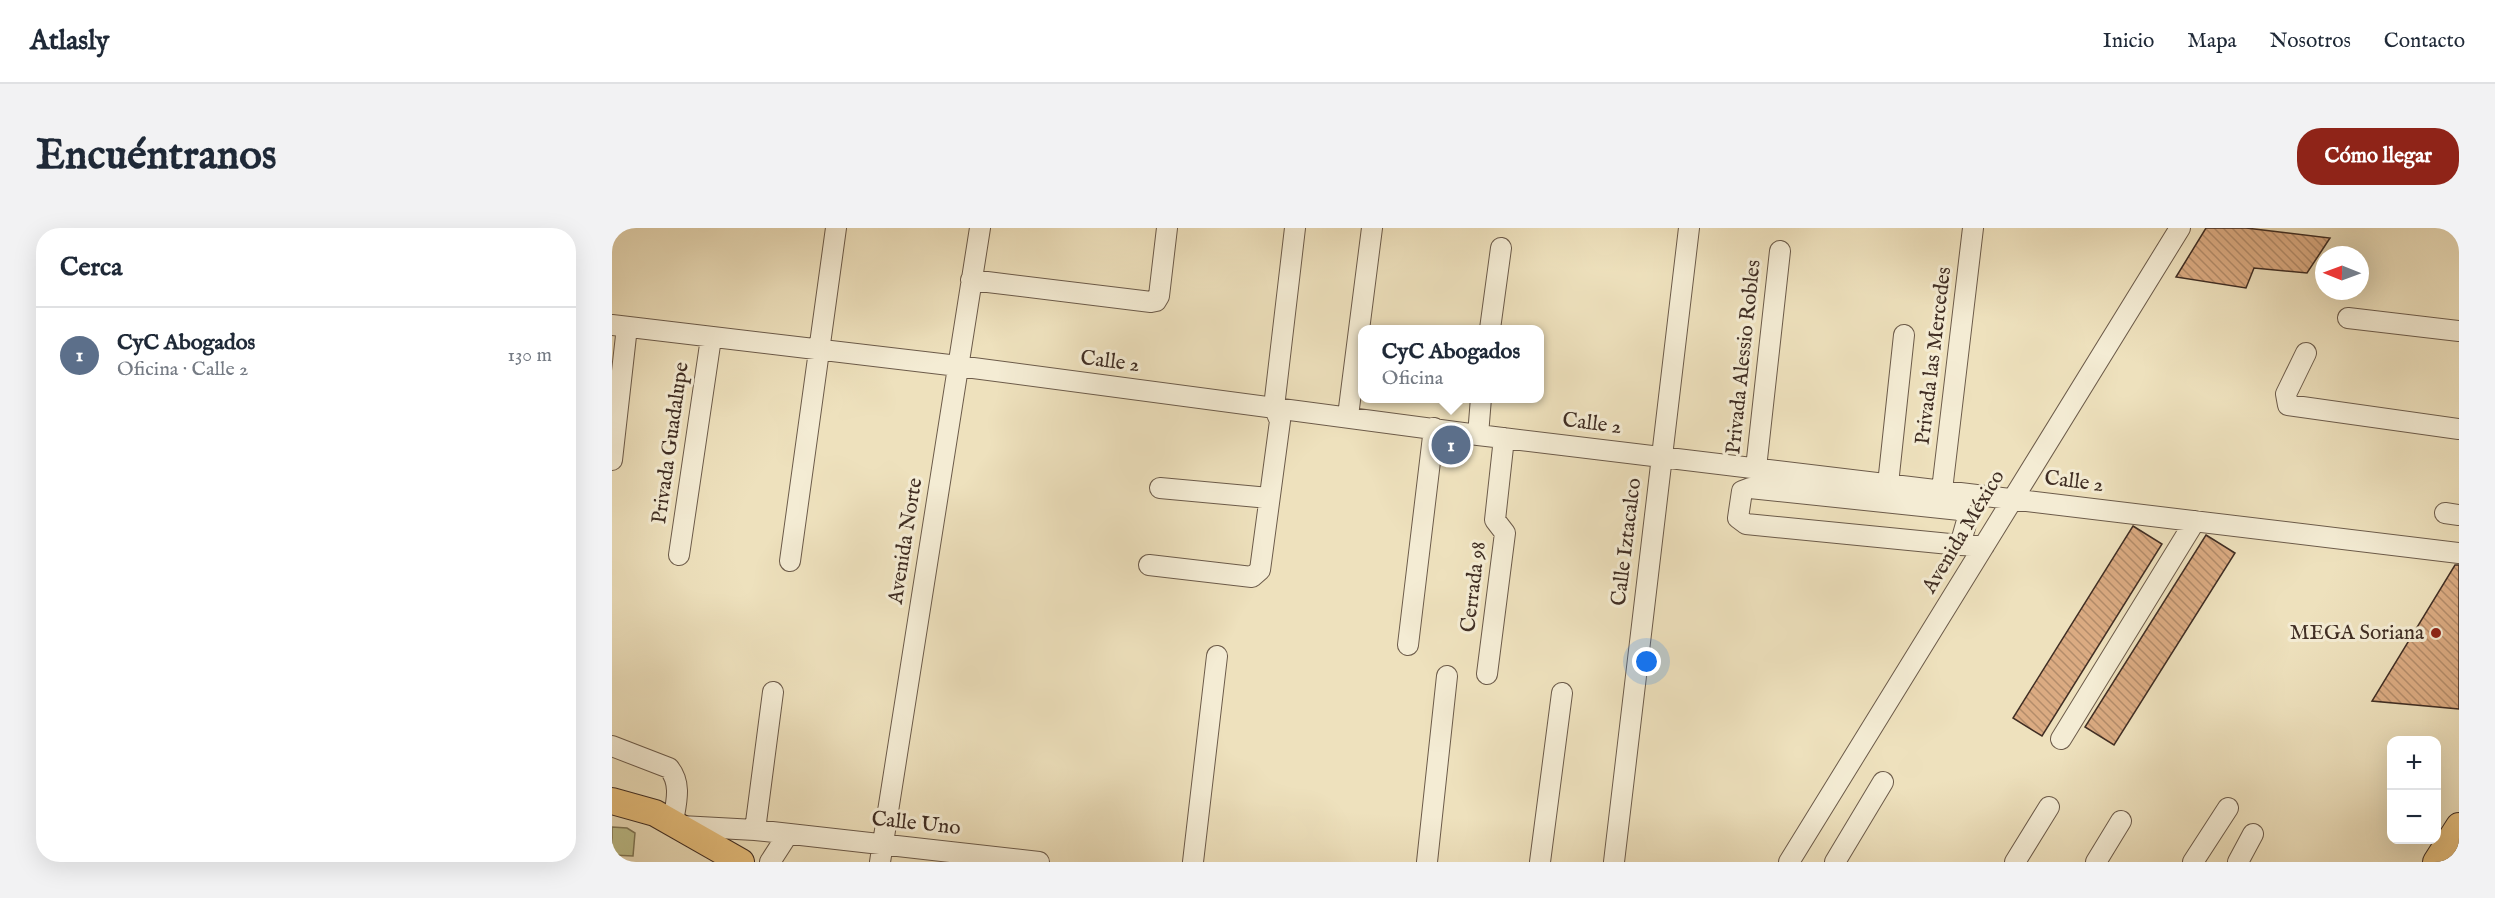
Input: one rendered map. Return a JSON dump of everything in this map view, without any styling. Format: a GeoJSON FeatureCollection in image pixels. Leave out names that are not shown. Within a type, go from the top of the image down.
{"type":"FeatureCollection","features":[{"type":"Feature","properties":{"kind":"main road"},"geometry":{"type":"LineString","coordinates":[[612,801],[655,813],[741,862]]}},
{"type":"Feature","properties":{"kind":"main road"},"geometry":{"type":"LineString","coordinates":[[2436,862],[2459,826]]}},
{"type":"Feature","properties":{"kind":"street"},"geometry":{"type":"LineString","coordinates":[[790,561],[836,228]]}},
{"type":"Feature","properties":{"kind":"street","name":"Avenida Norte"},"geometry":{"type":"LineString","coordinates":[[881,853],[980,228]]}},
{"type":"Feature","properties":{"kind":"street"},"geometry":{"type":"LineString","coordinates":[[971,280],[1151,302],[1159,296],[1167,228]]}},
{"type":"Feature","properties":{"kind":"street"},"geometry":{"type":"LineString","coordinates":[[1149,565],[1257,575],[1262,564],[1280,421],[1274,407],[1295,228]]}},
{"type":"Feature","properties":{"kind":"street"},"geometry":{"type":"LineString","coordinates":[[1360,325],[1372,228]]}},
{"type":"Feature","properties":{"kind":"street","name":"Calle Iztacalco"},"geometry":{"type":"LineString","coordinates":[[1614,862],[1689,228]]}},
{"type":"Feature","properties":{"kind":"street","name":"Privada las Mercedes"},"geometry":{"type":"LineString","coordinates":[[1942,490],[1973,228]]}},
{"type":"Feature","properties":{"kind":"street","name":"Avenida México"},"geometry":{"type":"LineString","coordinates":[[1789,862],[2180,228]]}},
{"type":"Feature","properties":{"kind":"street"},"geometry":{"type":"LineString","coordinates":[[1491,325],[1501,248]]}},
{"type":"Feature","properties":{"kind":"street","name":"Privada Alessio Robles"},"geometry":{"type":"LineString","coordinates":[[1756,468],[1780,251]]}},
{"type":"Feature","properties":{"kind":"street"},"geometry":{"type":"LineString","coordinates":[[2348,318],[2459,331]]}},
{"type":"Feature","properties":{"kind":"street"},"geometry":{"type":"LineString","coordinates":[[612,460],[620,326]]}},
{"type":"Feature","properties":{"kind":"street","name":"Calle 2"},"geometry":{"type":"LineString","coordinates":[[620,326],[958,366],[1478,435],[2459,553]]}},
{"type":"Feature","properties":{"kind":"street"},"geometry":{"type":"LineString","coordinates":[[1888,484],[1904,335]]}},
{"type":"Feature","properties":{"kind":"street","name":"Privada Guadalupe"},"geometry":{"type":"LineString","coordinates":[[679,555],[711,338]]}},
{"type":"Feature","properties":{"kind":"street"},"geometry":{"type":"LineString","coordinates":[[1348,416],[1358,338]]}},
{"type":"Feature","properties":{"kind":"street"},"geometry":{"type":"LineString","coordinates":[[2306,353],[2286,394],[2288,405],[2459,429]]}},
{"type":"Feature","properties":{"kind":"street"},"geometry":{"type":"LineString","coordinates":[[1478,435],[1481,403]]}},
{"type":"Feature","properties":{"kind":"street"},"geometry":{"type":"LineString","coordinates":[[1407,645],[1434,428]]}},
{"type":"Feature","properties":{"kind":"street","name":"Cerrada 98"},"geometry":{"type":"LineString","coordinates":[[1487,674],[1505,533],[1495,520],[1504,438]]}},
{"type":"Feature","properties":{"kind":"street"},"geometry":{"type":"LineString","coordinates":[[1775,491],[1776,471]]}},
{"type":"Feature","properties":{"kind":"street"},"geometry":{"type":"LineString","coordinates":[[1160,488],[1269,498]]}},
{"type":"Feature","properties":{"kind":"street"},"geometry":{"type":"LineString","coordinates":[[1960,545],[1968,517],[1960,510],[1775,491],[1745,489],[1740,495],[1738,518],[1746,524],[1960,545],[1984,546]]}},
{"type":"Feature","properties":{"kind":"street"},"geometry":{"type":"LineString","coordinates":[[2061,739],[2195,521]]}},
{"type":"Feature","properties":{"kind":"street"},"geometry":{"type":"LineString","coordinates":[[1193,862],[1216,656]]}},
{"type":"Feature","properties":{"kind":"street"},"geometry":{"type":"LineString","coordinates":[[1427,862],[1447,676]]}},
{"type":"Feature","properties":{"kind":"street"},"geometry":{"type":"LineString","coordinates":[[755,830],[773,692]]}},
{"type":"Feature","properties":{"kind":"street"},"geometry":{"type":"LineString","coordinates":[[1540,862],[1562,693]]}},
{"type":"Feature","properties":{"kind":"street"},"geometry":{"type":"LineString","coordinates":[[612,746],[669,768],[674,775],[677,791],[676,824]]}},
{"type":"Feature","properties":{"kind":"street"},"geometry":{"type":"LineString","coordinates":[[1835,862],[1884,782]]}},
{"type":"Feature","properties":{"kind":"street"},"geometry":{"type":"LineString","coordinates":[[2015,862],[2049,807]]}},
{"type":"Feature","properties":{"kind":"street"},"geometry":{"type":"LineString","coordinates":[[2193,862],[2228,808]]}},
{"type":"Feature","properties":{"kind":"street"},"geometry":{"type":"LineString","coordinates":[[2096,862],[2121,821]]}},
{"type":"Feature","properties":{"kind":"street","name":"Calle Uno"},"geometry":{"type":"LineString","coordinates":[[676,824],[788,834],[881,853],[1039,862]]}},
{"type":"Feature","properties":{"kind":"street"},"geometry":{"type":"LineString","coordinates":[[770,862],[788,834]]}},
{"type":"Feature","properties":{"kind":"street"},"geometry":{"type":"LineString","coordinates":[[2238,862],[2253,834]]}},
{"type":"Feature","properties":{"kind":"green space"},"geometry":{"type":"Polygon","coordinates":[[[612,827],[627,828],[635,833],[633,856],[612,855],[612,827]]]}},
{"type":"Feature","properties":{"kind":"building"},"geometry":{"type":"Polygon","coordinates":[[[2206,228],[2246,228],[2330,238],[2325,246],[2315,246],[2315,261],[2307,273],[2254,268],[2246,288],[2176,277],[2206,228]]]}},
{"type":"Feature","properties":{"kind":"building"},"geometry":{"type":"Polygon","coordinates":[[[2133,526],[2162,544],[2042,736],[2013,718],[2133,526]]]}},
{"type":"Feature","properties":{"kind":"building"},"geometry":{"type":"Polygon","coordinates":[[[2206,535],[2235,553],[2114,745],[2085,727],[2206,535]]]}},
{"type":"Feature","properties":{"kind":"building","name":"MEGA Soriana"},"geometry":{"type":"Polygon","coordinates":[[[2455,565],[2459,565],[2459,709],[2372,701],[2455,565]]]}},
{"type":"Feature","properties":{"kind":"place","name":"CyC Abogados"},"geometry":{"type":"Point","coordinates":[1451,445]}},
{"type":"Feature","properties":{"kind":"place","name":"MEGA Soriana"},"geometry":{"type":"Point","coordinates":[2436,633]}}]}
